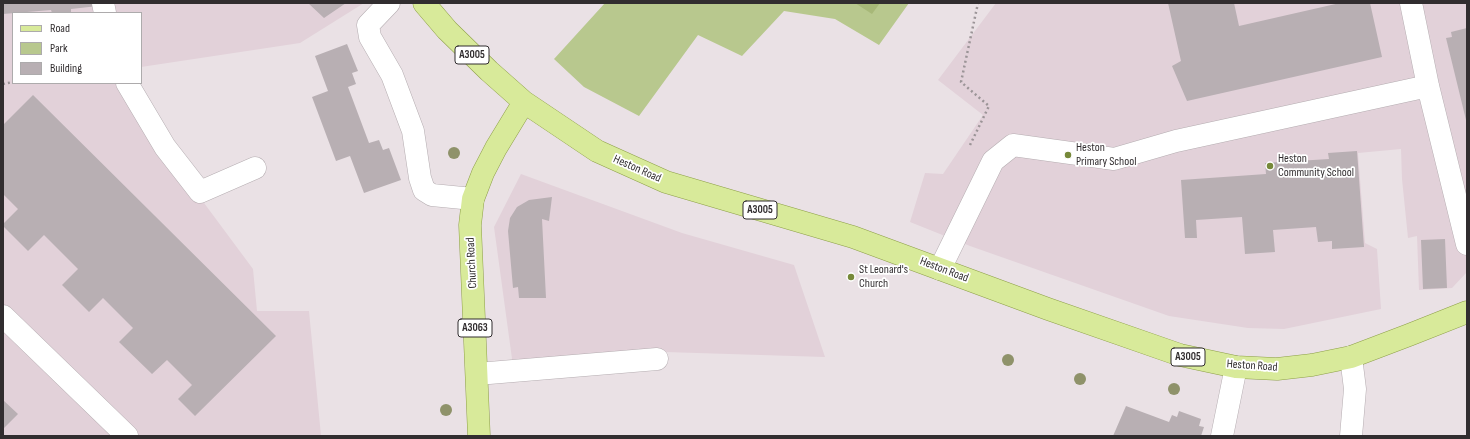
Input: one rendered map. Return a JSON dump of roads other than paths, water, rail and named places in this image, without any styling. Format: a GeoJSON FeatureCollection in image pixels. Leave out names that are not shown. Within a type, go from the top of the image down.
{"type":"FeatureCollection","features":[{"type":"Feature","properties":{"kind":"main road","name":"Heston Road"},"geometry":{"type":"LineString","coordinates":[[424,3],[462,46],[524,102],[597,151],[666,182],[853,237],[1180,355],[1236,367],[1277,369],[1312,366],[1351,357],[1467,312]]}},
{"type":"Feature","properties":{"kind":"main road","name":"Church Road"},"geometry":{"type":"LineString","coordinates":[[479,436],[470,224],[473,199],[496,148],[524,102]]}},
{"type":"Feature","properties":{"kind":"street"},"geometry":{"type":"LineString","coordinates":[[389,3],[368,25],[370,37],[392,75],[413,130],[420,178],[424,190],[432,195],[473,199]]}},
{"type":"Feature","properties":{"kind":"street"},"geometry":{"type":"LineString","coordinates":[[1411,3],[1428,86],[1467,244]]}},
{"type":"Feature","properties":{"kind":"street"},"geometry":{"type":"LineString","coordinates":[[128,84],[165,147],[200,192],[255,168]]}},
{"type":"Feature","properties":{"kind":"street"},"geometry":{"type":"LineString","coordinates":[[940,269],[993,161],[1013,144],[1114,159],[1176,141],[1428,86]]}},
{"type":"Feature","properties":{"kind":"street"},"geometry":{"type":"LineString","coordinates":[[3,316],[127,436]]}},
{"type":"Feature","properties":{"kind":"street"},"geometry":{"type":"LineString","coordinates":[[1351,357],[1355,389],[1351,436]]}},
{"type":"Feature","properties":{"kind":"street"},"geometry":{"type":"LineString","coordinates":[[477,374],[657,359]]}},
{"type":"Feature","properties":{"kind":"street"},"geometry":{"type":"LineString","coordinates":[[1222,436],[1236,367]]}},
{"type":"Feature","properties":{"kind":"place","name":"Heston Primary School"},"geometry":{"type":"Point","coordinates":[1068,155]}},
{"type":"Feature","properties":{"kind":"place","name":"Heston Community School"},"geometry":{"type":"Point","coordinates":[1270,166]}},
{"type":"Feature","properties":{"kind":"place","name":"St Leonard's Church"},"geometry":{"type":"Point","coordinates":[851,277]}}]}
